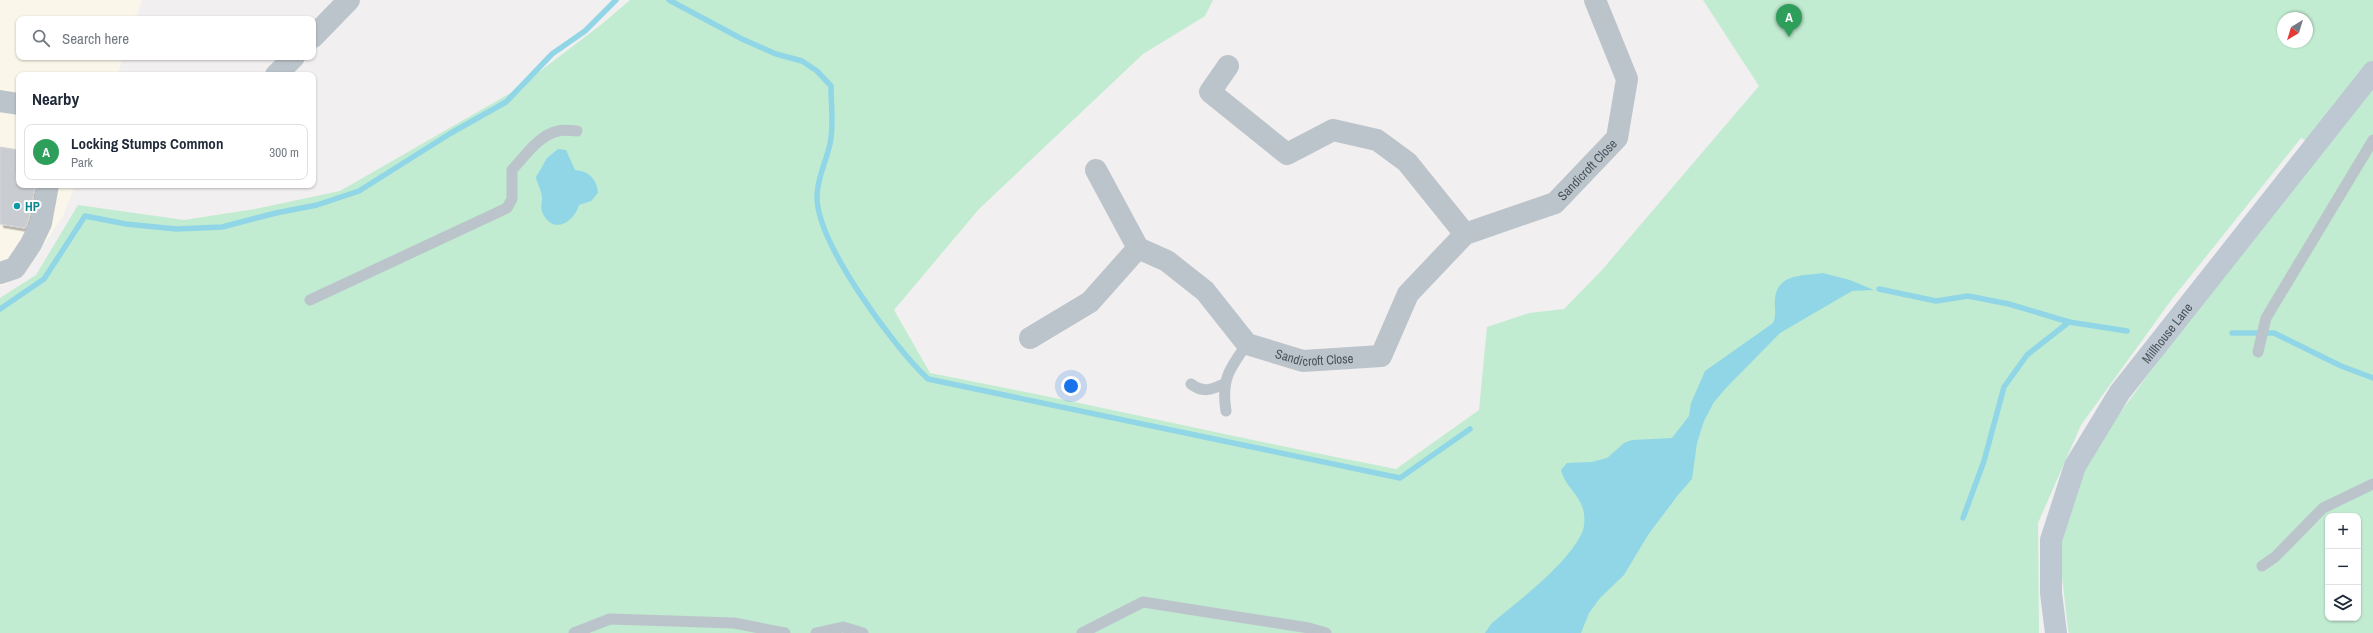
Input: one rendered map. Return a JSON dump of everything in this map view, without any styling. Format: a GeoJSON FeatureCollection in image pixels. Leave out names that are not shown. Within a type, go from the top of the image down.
{"type":"FeatureCollection","features":[{"type":"Feature","properties":{"kind":"street"},"geometry":{"type":"LineString","coordinates":[[316,34],[349,0]]}},
{"type":"Feature","properties":{"kind":"street","name":"Sandicroft Close"},"geometry":{"type":"LineString","coordinates":[[1247,344],[1303,361],[1380,356],[1408,294],[1465,234],[1555,203],[1617,138],[1627,79],[1595,0]]}},
{"type":"Feature","properties":{"kind":"street"},"geometry":{"type":"LineString","coordinates":[[1228,66],[1210,92],[1287,154],[1333,130],[1377,140],[1407,162],[1465,234]]}},
{"type":"Feature","properties":{"kind":"street","name":"Millhouse Lane"},"geometry":{"type":"LineString","coordinates":[[2056,633],[2051,593],[2051,540],[2075,466],[2120,392],[2373,72]]}},
{"type":"Feature","properties":{"kind":"street"},"geometry":{"type":"LineString","coordinates":[[0,101],[16,104]]}},
{"type":"Feature","properties":{"kind":"street"},"geometry":{"type":"LineString","coordinates":[[1096,170],[1138,248],[1167,261],[1204,291],[1247,344]]}},
{"type":"Feature","properties":{"kind":"street"},"geometry":{"type":"LineString","coordinates":[[0,273],[15,268],[31,244],[41,223],[47,188]]}},
{"type":"Feature","properties":{"kind":"street"},"geometry":{"type":"LineString","coordinates":[[1030,338],[1090,302],[1138,248]]}},
{"type":"Feature","properties":{"kind":"lane"},"geometry":{"type":"LineString","coordinates":[[310,300],[507,208],[512,199],[512,170],[526,154],[542,138],[558,130],[577,131]]}},
{"type":"Feature","properties":{"kind":"lane"},"geometry":{"type":"LineString","coordinates":[[2258,352],[2262,328],[2331,207],[2373,140]]}},
{"type":"Feature","properties":{"kind":"lane"},"geometry":{"type":"LineString","coordinates":[[1226,411],[1224,384],[1236,359],[1247,344]]}},
{"type":"Feature","properties":{"kind":"lane"},"geometry":{"type":"LineString","coordinates":[[1190,384],[1200,391],[1212,390],[1224,384]]}},
{"type":"Feature","properties":{"kind":"lane"},"geometry":{"type":"LineString","coordinates":[[2262,566],[2275,557],[2323,508],[2373,484]]}},
{"type":"Feature","properties":{"kind":"lane"},"geometry":{"type":"LineString","coordinates":[[1082,633],[1143,602],[1309,628],[1326,633]]}},
{"type":"Feature","properties":{"kind":"lane"},"geometry":{"type":"LineString","coordinates":[[574,633],[610,619],[734,623],[785,633]]}},
{"type":"Feature","properties":{"kind":"lane"},"geometry":{"type":"LineString","coordinates":[[816,633],[843,627],[864,633]]}},
{"type":"Feature","properties":{"kind":"shaded area"},"geometry":{"type":"Polygon","coordinates":[[[0,0],[142,0],[137,16],[16,16],[16,60],[122,60],[119,72],[16,72],[16,188],[74,188],[63,216],[23,276],[0,286],[0,0]]]}},
{"type":"Feature","properties":{"kind":"green space"},"geometry":{"type":"Polygon","coordinates":[[[630,0],[1213,0],[1205,16],[1143,54],[979,209],[894,310],[930,373],[1396,469],[1479,410],[1487,327],[1529,313],[1564,309],[1602,270],[1759,86],[1703,0],[2373,0],[2373,633],[2069,633],[2068,629],[2058,541],[2089,456],[2165,351],[2322,149],[2301,138],[2172,299],[2081,425],[2038,523],[2039,633],[0,633],[0,298],[36,275],[78,205],[184,220],[255,209],[340,191],[514,91],[602,24],[630,0]]]}},
{"type":"Feature","properties":{"kind":"water"},"geometry":{"type":"Polygon","coordinates":[[[558,149],[566,150],[575,170],[588,174],[594,180],[598,193],[591,201],[579,205],[573,217],[568,221],[558,225],[553,224],[548,220],[542,212],[542,195],[536,177],[547,158],[558,149]]]}},
{"type":"Feature","properties":{"kind":"water"},"geometry":{"type":"Polygon","coordinates":[[[1823,273],[1850,280],[1874,290],[1852,291],[1780,333],[1714,402],[1704,421],[1697,443],[1692,479],[1648,535],[1624,575],[1600,598],[1589,613],[1581,633],[1485,633],[1491,624],[1541,582],[1565,558],[1582,533],[1584,527],[1583,509],[1565,480],[1561,470],[1567,463],[1592,462],[1607,458],[1624,443],[1632,440],[1672,438],[1689,416],[1691,403],[1705,371],[1773,323],[1775,314],[1775,298],[1777,290],[1781,284],[1793,277],[1823,273]]]}},
{"type":"Feature","properties":{"kind":"building","name":"HP"},"geometry":{"type":"Polygon","coordinates":[[[0,147],[16,150],[16,188],[35,188],[29,219],[25,228],[0,224],[0,147]]]}},
{"type":"Feature","properties":{"kind":"waterway"},"geometry":{"type":"LineString","coordinates":[[0,309],[44,279],[85,216],[126,224],[176,229],[222,227],[276,213],[317,205],[359,191],[451,133],[506,102],[552,54],[585,31],[616,0]]}},
{"type":"Feature","properties":{"kind":"waterway"},"geometry":{"type":"LineString","coordinates":[[669,0],[742,39],[776,54],[802,61],[817,71],[831,86],[831,137],[817,190],[820,217],[843,267],[860,294],[896,344],[928,379],[1400,478],[1470,429]]}},
{"type":"Feature","properties":{"kind":"waterway"},"geometry":{"type":"LineString","coordinates":[[1879,289],[1936,301],[1968,296],[2009,304],[2069,322],[2127,331]]}},
{"type":"Feature","properties":{"kind":"waterway"},"geometry":{"type":"LineString","coordinates":[[1963,518],[1984,461],[2004,387],[2027,355],[2069,322]]}},
{"type":"Feature","properties":{"kind":"waterway"},"geometry":{"type":"LineString","coordinates":[[2232,333],[2274,333],[2341,366],[2373,378]]}},
{"type":"Feature","properties":{"kind":"place","name":"Locking Stumps Common"},"geometry":{"type":"Point","coordinates":[1789,37]}},
{"type":"Feature","properties":{"kind":"place","name":"HP"},"geometry":{"type":"Point","coordinates":[17,206]}}]}
